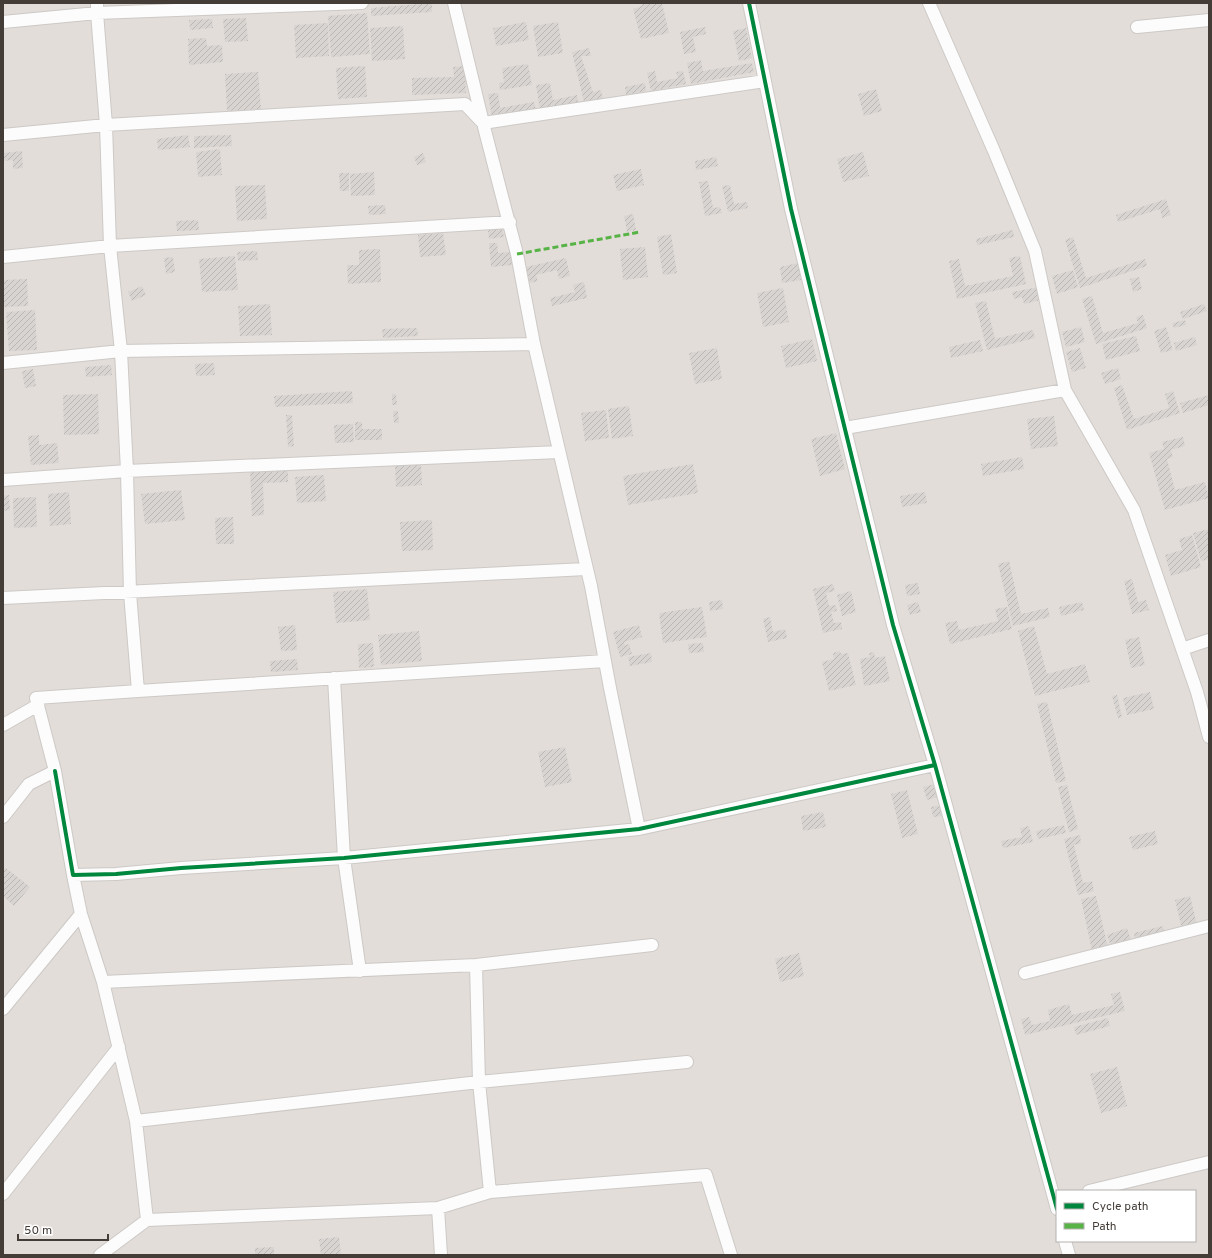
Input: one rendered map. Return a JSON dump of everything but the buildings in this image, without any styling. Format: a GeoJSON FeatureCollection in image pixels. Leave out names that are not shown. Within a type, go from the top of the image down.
{"type":"FeatureCollection","features":[{"type":"Feature","properties":{"kind":"street"},"geometry":{"type":"LineString","coordinates":[[3,22],[97,8],[362,3]]}},
{"type":"Feature","properties":{"kind":"street"},"geometry":{"type":"LineString","coordinates":[[454,3],[483,123],[510,222],[534,344],[586,568],[639,830]]}},
{"type":"Feature","properties":{"kind":"street"},"geometry":{"type":"LineString","coordinates":[[749,3],[791,209],[893,625],[935,766],[1056,1202]]}},
{"type":"Feature","properties":{"kind":"street"},"geometry":{"type":"LineString","coordinates":[[929,3],[994,151],[1035,251],[1065,390],[1134,510],[1182,649],[1209,737]]}},
{"type":"Feature","properties":{"kind":"street"},"geometry":{"type":"LineString","coordinates":[[97,8],[106,125],[110,246],[121,351],[127,471],[130,593],[138,691]]}},
{"type":"Feature","properties":{"kind":"street"},"geometry":{"type":"LineString","coordinates":[[1137,27],[1209,20]]}},
{"type":"Feature","properties":{"kind":"street"},"geometry":{"type":"LineString","coordinates":[[483,123],[765,81]]}},
{"type":"Feature","properties":{"kind":"street"},"geometry":{"type":"LineString","coordinates":[[3,135],[106,125],[465,104],[483,123]]}},
{"type":"Feature","properties":{"kind":"street"},"geometry":{"type":"LineString","coordinates":[[3,257],[110,246],[510,222]]}},
{"type":"Feature","properties":{"kind":"street"},"geometry":{"type":"LineString","coordinates":[[3,363],[121,351],[534,344]]}},
{"type":"Feature","properties":{"kind":"street"},"geometry":{"type":"LineString","coordinates":[[845,428],[1065,390]]}},
{"type":"Feature","properties":{"kind":"street"},"geometry":{"type":"LineString","coordinates":[[3,480],[127,471],[559,452]]}},
{"type":"Feature","properties":{"kind":"street"},"geometry":{"type":"LineString","coordinates":[[3,598],[130,593],[586,568]]}},
{"type":"Feature","properties":{"kind":"street"},"geometry":{"type":"LineString","coordinates":[[1182,649],[1209,640]]}},
{"type":"Feature","properties":{"kind":"street"},"geometry":{"type":"LineString","coordinates":[[148,1220],[136,1121],[103,982],[81,914],[55,771],[36,698],[605,661]]}},
{"type":"Feature","properties":{"kind":"street"},"geometry":{"type":"LineString","coordinates":[[334,678],[344,858],[360,971]]}},
{"type":"Feature","properties":{"kind":"street"},"geometry":{"type":"LineString","coordinates":[[3,725],[38,706]]}},
{"type":"Feature","properties":{"kind":"street"},"geometry":{"type":"LineString","coordinates":[[73,875],[116,874],[182,868],[344,858],[639,830],[935,766]]}},
{"type":"Feature","properties":{"kind":"street"},"geometry":{"type":"LineString","coordinates":[[3,816],[29,784],[55,771]]}},
{"type":"Feature","properties":{"kind":"street"},"geometry":{"type":"LineString","coordinates":[[3,1009],[81,914]]}},
{"type":"Feature","properties":{"kind":"street"},"geometry":{"type":"LineString","coordinates":[[1025,973],[1209,926]]}},
{"type":"Feature","properties":{"kind":"street"},"geometry":{"type":"LineString","coordinates":[[103,982],[476,965],[652,945]]}},
{"type":"Feature","properties":{"kind":"street"},"geometry":{"type":"LineString","coordinates":[[476,965],[479,1082],[490,1192]]}},
{"type":"Feature","properties":{"kind":"street"},"geometry":{"type":"LineString","coordinates":[[3,1194],[119,1047]]}},
{"type":"Feature","properties":{"kind":"street"},"geometry":{"type":"LineString","coordinates":[[136,1121],[479,1082],[687,1062]]}},
{"type":"Feature","properties":{"kind":"street"},"geometry":{"type":"LineString","coordinates":[[1093,1190],[1209,1162]]}},
{"type":"Feature","properties":{"kind":"street"},"geometry":{"type":"LineString","coordinates":[[100,1255],[148,1220],[438,1208],[490,1192],[706,1176],[731,1255]]}},
{"type":"Feature","properties":{"kind":"street"},"geometry":{"type":"LineString","coordinates":[[438,1208],[441,1255]]}},
{"type":"Feature","properties":{"kind":"street"},"geometry":{"type":"LineString","coordinates":[[1065,1242],[1069,1255]]}},
{"type":"Feature","properties":{"kind":"shaded area"},"geometry":{"type":"Polygon","coordinates":[[[3,3],[1209,3],[1209,1255],[3,1255],[3,3]]]}},
{"type":"Feature","properties":{"kind":"marked path"},"geometry":{"type":"LineString","coordinates":[[517,254],[640,232]]}},
{"type":"Feature","properties":{"kind":"cycle path"},"geometry":{"type":"LineString","coordinates":[[749,3],[791,209],[893,625],[935,765],[1056,1205]]}},
{"type":"Feature","properties":{"kind":"cycle path"},"geometry":{"type":"LineString","coordinates":[[55,771],[73,875],[116,874],[181,868],[344,858],[639,829],[935,765]]}}]}
